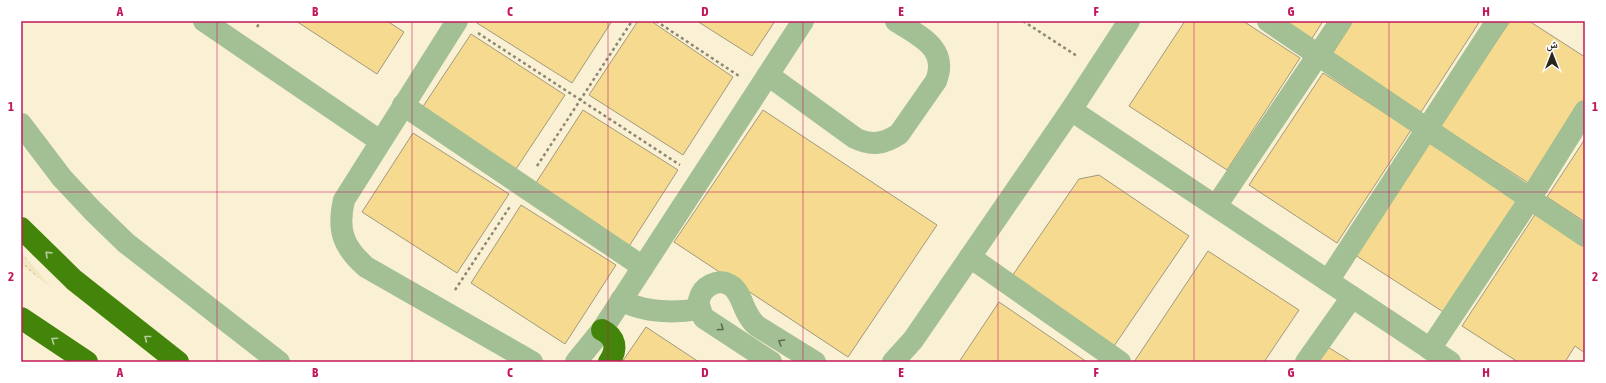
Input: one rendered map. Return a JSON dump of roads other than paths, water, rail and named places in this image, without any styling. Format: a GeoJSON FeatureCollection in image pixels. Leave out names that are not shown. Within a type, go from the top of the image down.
{"type":"FeatureCollection","features":[{"type":"Feature","properties":{"kind":"highway"},"geometry":{"type":"LineString","coordinates":[[21,228],[74,280],[178,362]]}},
{"type":"Feature","properties":{"kind":"highway"},"geometry":{"type":"LineString","coordinates":[[21,318],[87,362]]}},
{"type":"Feature","properties":{"kind":"highway"},"geometry":{"type":"LineString","coordinates":[[602,330],[612,338],[615,344],[615,351],[609,362]]}},
{"type":"Feature","properties":{"kind":"street"},"geometry":{"type":"LineString","coordinates":[[204,21],[380,141]]}},
{"type":"Feature","properties":{"kind":"street"},"geometry":{"type":"LineString","coordinates":[[576,362],[602,330],[803,21]]}},
{"type":"Feature","properties":{"kind":"street"},"geometry":{"type":"LineString","coordinates":[[763,82],[859,140],[873,144],[891,140],[899,134],[936,80],[939,73],[940,64],[935,49],[929,43],[896,21]]}},
{"type":"Feature","properties":{"kind":"street"},"geometry":{"type":"LineString","coordinates":[[893,362],[913,340],[1071,110],[1129,21]]}},
{"type":"Feature","properties":{"kind":"street"},"geometry":{"type":"LineString","coordinates":[[1268,21],[1585,236]]}},
{"type":"Feature","properties":{"kind":"street"},"geometry":{"type":"LineString","coordinates":[[1216,206],[1340,21]]}},
{"type":"Feature","properties":{"kind":"street"},"geometry":{"type":"LineString","coordinates":[[1328,281],[1497,21]]}},
{"type":"Feature","properties":{"kind":"street"},"geometry":{"type":"LineString","coordinates":[[464,25],[403,105],[344,200],[341,215],[341,230],[346,244],[355,257],[366,267],[532,362]]}},
{"type":"Feature","properties":{"kind":"street"},"geometry":{"type":"LineString","coordinates":[[403,105],[643,267]]}},
{"type":"Feature","properties":{"kind":"street"},"geometry":{"type":"LineString","coordinates":[[1071,110],[1450,362]]}},
{"type":"Feature","properties":{"kind":"street"},"geometry":{"type":"LineString","coordinates":[[1430,349],[1530,199],[1585,111]]}},
{"type":"Feature","properties":{"kind":"street"},"geometry":{"type":"LineString","coordinates":[[21,124],[62,178],[126,243],[279,362]]}},
{"type":"Feature","properties":{"kind":"street"},"geometry":{"type":"LineString","coordinates":[[970,257],[1120,362]]}},
{"type":"Feature","properties":{"kind":"street"},"geometry":{"type":"LineString","coordinates":[[771,362],[704,318],[700,309],[699,301],[707,286],[724,282],[732,286],[738,292],[751,320],[757,326],[815,362]]}},
{"type":"Feature","properties":{"kind":"street"},"geometry":{"type":"LineString","coordinates":[[1306,362],[1352,297]]}},
{"type":"Feature","properties":{"kind":"street"},"geometry":{"type":"LineString","coordinates":[[621,300],[635,306],[649,309],[674,311],[700,309]]}},
{"type":"Feature","properties":{"kind":"street"},"geometry":{"type":"LineString","coordinates":[[905,362],[913,340]]}}]}
